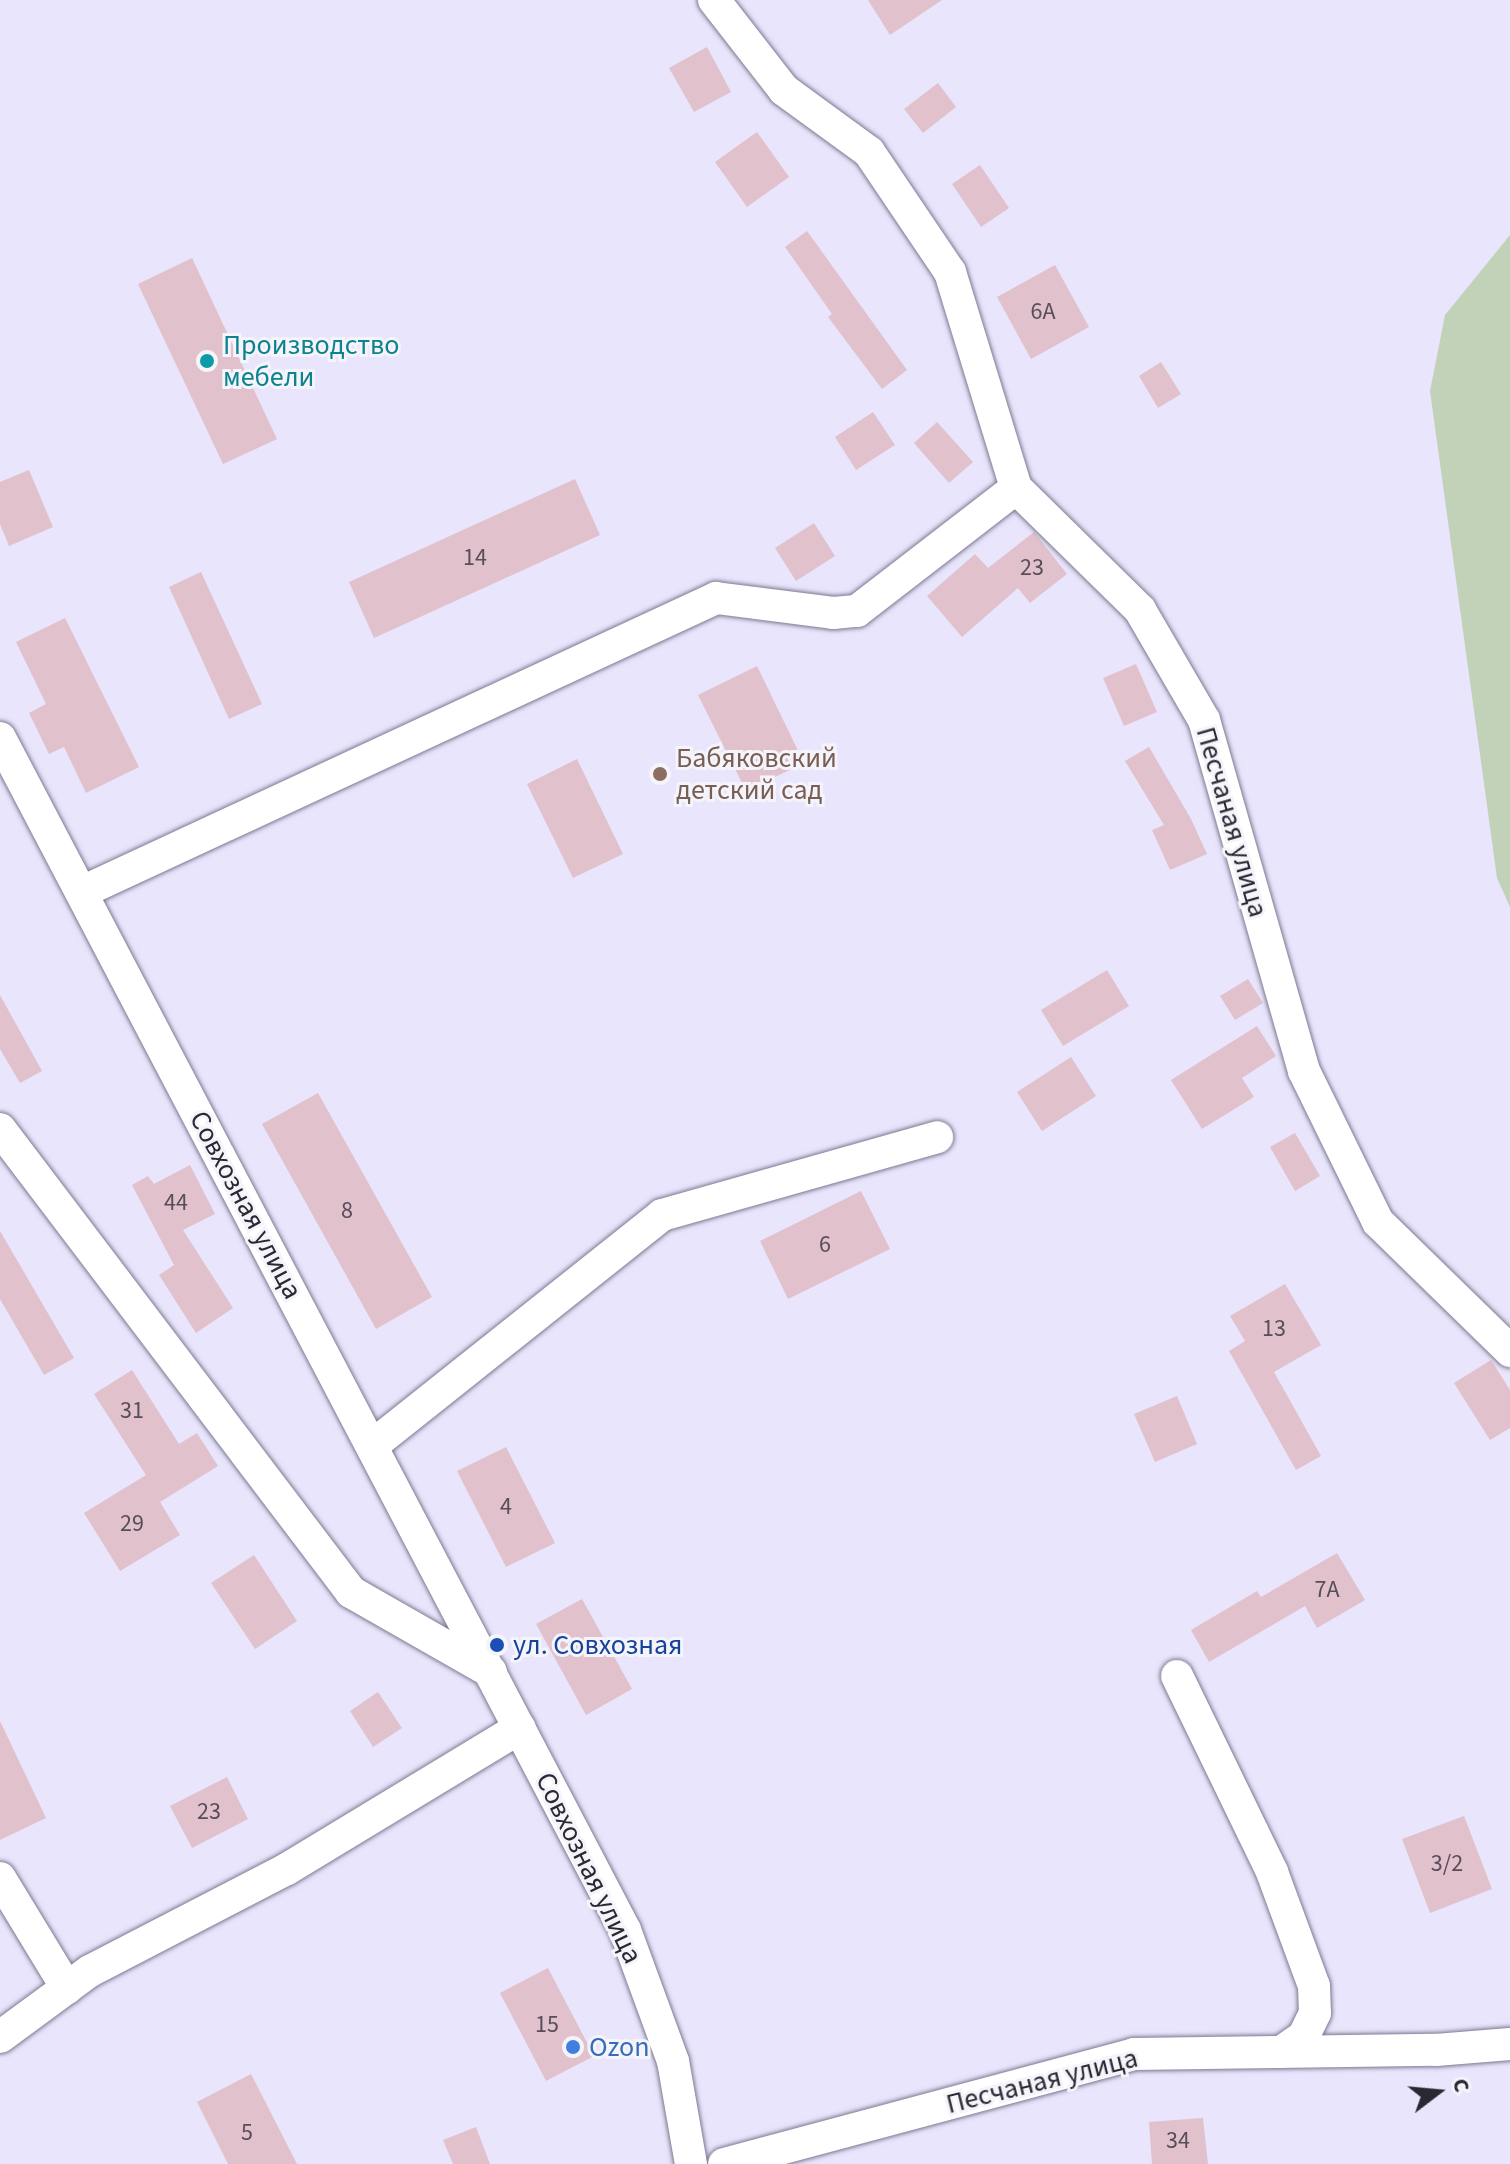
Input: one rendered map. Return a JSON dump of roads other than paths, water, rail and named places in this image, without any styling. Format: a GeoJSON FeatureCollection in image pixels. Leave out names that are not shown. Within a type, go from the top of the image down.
{"type":"FeatureCollection","features":[{"type":"Feature","properties":{"kind":"street","name":"Песчаная улица"},"geometry":{"type":"LineString","coordinates":[[714,0],[784,90],[869,152],[950,272],[1016,488],[1140,610],[1204,720],[1304,1071],[1378,1222],[1510,1351]]}},
{"type":"Feature","properties":{"kind":"street"},"geometry":{"type":"LineString","coordinates":[[82,892],[716,598],[833,613],[857,611],[1016,488]]}},
{"type":"Feature","properties":{"kind":"street","name":"Совхозная улица"},"geometry":{"type":"LineString","coordinates":[[0,738],[625,1930],[673,2061],[691,2164]]}},
{"type":"Feature","properties":{"kind":"street"},"geometry":{"type":"LineString","coordinates":[[0,1129],[351,1592],[491,1672]]}},
{"type":"Feature","properties":{"kind":"street"},"geometry":{"type":"LineString","coordinates":[[373,1445],[662,1215],[937,1137]]}},
{"type":"Feature","properties":{"kind":"street"},"geometry":{"type":"LineString","coordinates":[[1177,1676],[1272,1872],[1314,1986],[1315,2013],[1304,2036],[1281,2052]]}},
{"type":"Feature","properties":{"kind":"street"},"geometry":{"type":"LineString","coordinates":[[0,2037],[90,1971],[287,1869],[520,1728]]}},
{"type":"Feature","properties":{"kind":"street"},"geometry":{"type":"LineString","coordinates":[[0,1878],[67,1988]]}},
{"type":"Feature","properties":{"kind":"street","name":"Песчаная улица"},"geometry":{"type":"LineString","coordinates":[[724,2164],[1134,2054],[1436,2050],[1510,2044]]}},
{"type":"Feature","properties":{"kind":"place","name":"Производство мебели"},"geometry":{"type":"Point","coordinates":[207,361]}},
{"type":"Feature","properties":{"kind":"place","name":"Бабяковский детский сад"},"geometry":{"type":"Point","coordinates":[660,774]}},
{"type":"Feature","properties":{"kind":"place","name":"ул. Совхозная"},"geometry":{"type":"Point","coordinates":[497,1645]}},
{"type":"Feature","properties":{"kind":"place","name":"Ozon"},"geometry":{"type":"Point","coordinates":[573,2047]}}]}
